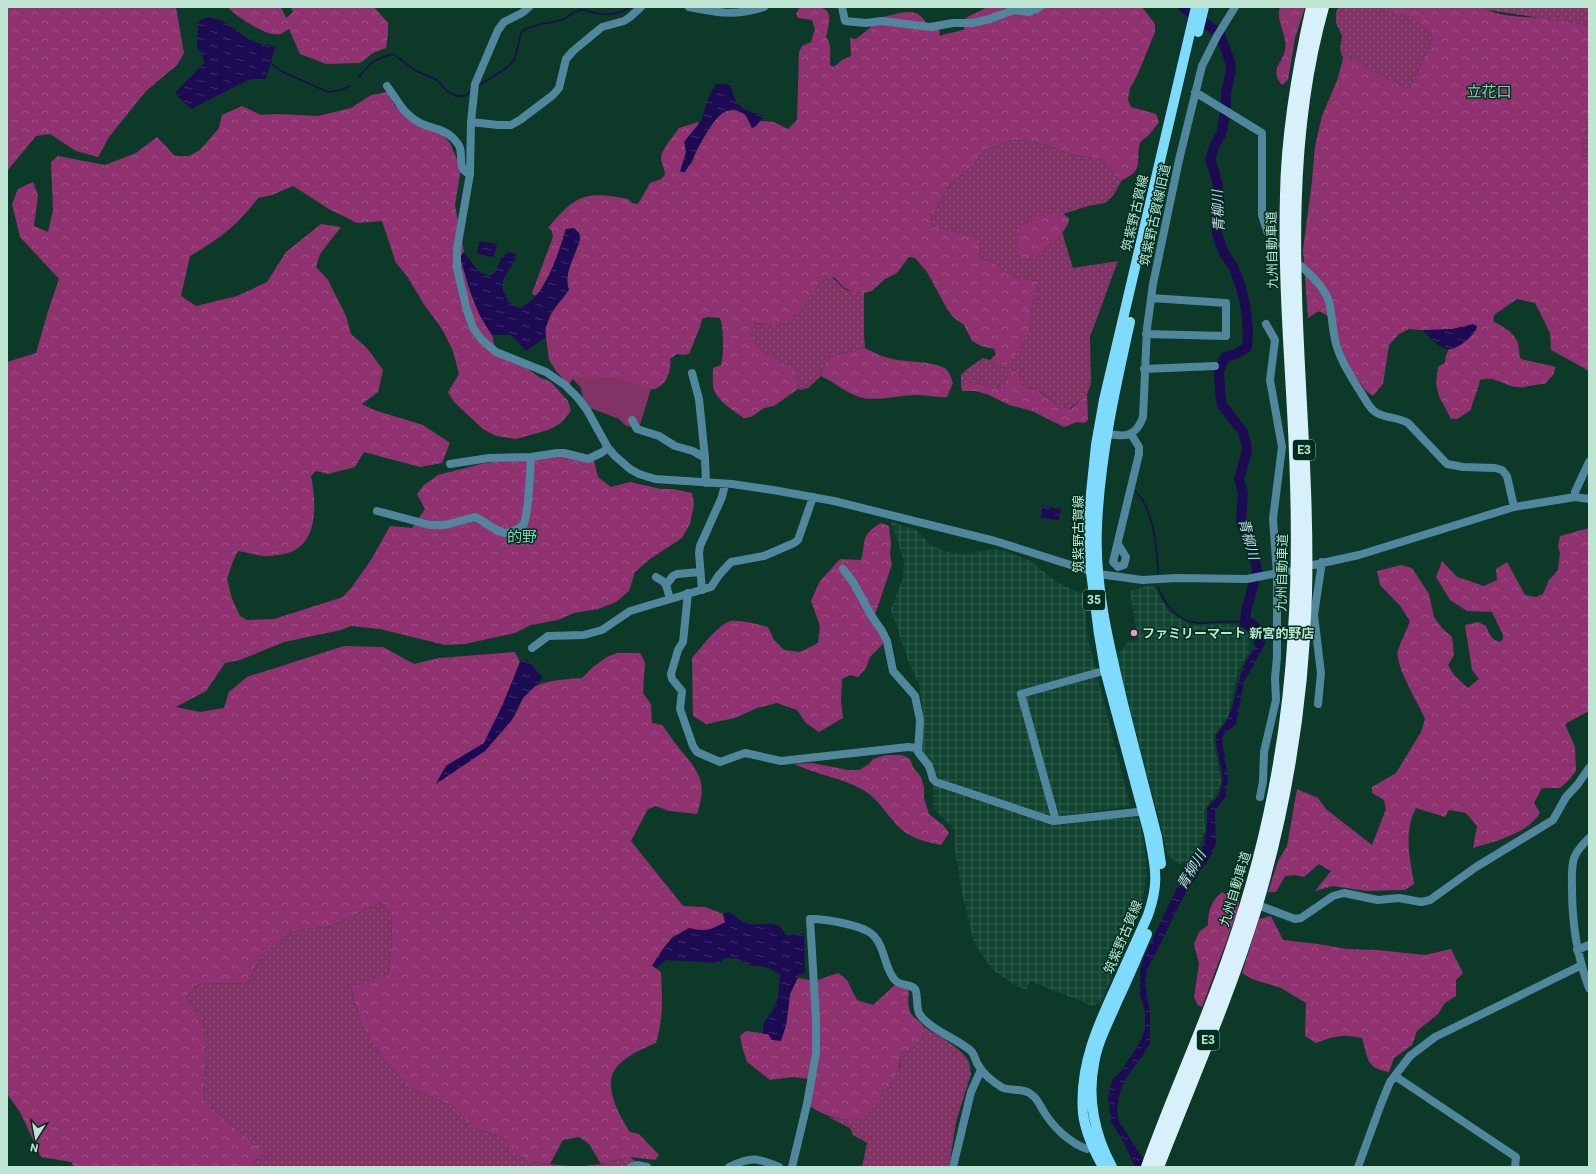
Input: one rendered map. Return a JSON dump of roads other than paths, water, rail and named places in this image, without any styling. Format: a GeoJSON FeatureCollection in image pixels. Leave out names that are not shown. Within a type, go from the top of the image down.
{"type":"FeatureCollection","features":[{"type":"Feature","properties":{"kind":"highway","name":"九州自動車道"},"geometry":{"type":"LineString","coordinates":[[1151,1166],[1208,1014],[1254,909],[1264,840],[1284,740],[1291,681],[1296,590],[1296,498],[1285,239],[1286,193],[1294,97],[1312,7]]}},
{"type":"Feature","properties":{"kind":"highway","name":"九州自動車道"},"geometry":{"type":"LineString","coordinates":[[1256,890],[1272,847],[1293,743],[1304,633],[1306,593],[1306,500],[1295,259],[1296,201],[1304,100],[1313,47],[1323,7]]}},
{"type":"Feature","properties":{"kind":"main road","name":"筑紫野古賀線"},"geometry":{"type":"LineString","coordinates":[[1103,1167],[1086,1128],[1083,1114],[1084,1083],[1088,1054],[1103,1015],[1153,900],[1155,888],[1155,863],[1147,811],[1097,622],[1095,573],[1089,553],[1089,517],[1102,433],[1104,400],[1199,14]]}},
{"type":"Feature","properties":{"kind":"main road","name":"筑紫野古賀線"},"geometry":{"type":"LineString","coordinates":[[1112,1167],[1100,1141],[1095,1124],[1092,1101],[1094,1064],[1098,1047],[1149,929],[1158,906],[1161,893],[1162,866],[1157,837],[1147,811]]}},
{"type":"Feature","properties":{"kind":"street"},"geometry":{"type":"LineString","coordinates":[[529,7],[522,13],[504,22],[498,30],[475,84],[471,122],[470,174],[457,249],[457,268],[466,307],[477,334],[496,352],[546,372],[565,385],[587,410],[608,448],[626,466],[647,477],[655,479],[725,484],[813,497],[995,541],[1034,552],[1095,573],[1142,580],[1177,578],[1247,579],[1288,571]]}},
{"type":"Feature","properties":{"kind":"street"},"geometry":{"type":"LineString","coordinates":[[471,122],[498,126],[511,125],[520,120],[553,95],[559,88],[566,59],[573,51],[602,27],[624,21],[641,7]]}},
{"type":"Feature","properties":{"kind":"street"},"geometry":{"type":"LineString","coordinates":[[689,7],[712,12],[735,14],[764,7]]}},
{"type":"Feature","properties":{"kind":"street"},"geometry":{"type":"LineString","coordinates":[[842,7],[844,22],[866,23],[882,21],[930,27],[953,23],[972,23],[990,19],[1014,10],[1029,12],[1040,7]]}},
{"type":"Feature","properties":{"kind":"street","name":"筑紫野古賀線旧道"},"geometry":{"type":"LineString","coordinates":[[1131,434],[1140,425],[1143,417],[1146,334],[1151,298],[1195,92],[1202,66],[1219,33],[1235,7]]}},
{"type":"Feature","properties":{"kind":"street"},"geometry":{"type":"LineString","coordinates":[[388,86],[400,107],[411,117],[420,123],[452,136],[460,148],[462,169],[465,173],[470,174]]}},
{"type":"Feature","properties":{"kind":"street"},"geometry":{"type":"LineString","coordinates":[[1195,92],[1230,112],[1262,133],[1262,215],[1267,231],[1276,245]]}},
{"type":"Feature","properties":{"kind":"street"},"geometry":{"type":"LineString","coordinates":[[1301,266],[1312,276],[1326,297],[1338,350],[1348,372],[1372,410],[1379,414],[1401,419],[1408,423],[1447,464],[1463,468],[1495,468],[1502,470],[1506,476],[1514,507]]}},
{"type":"Feature","properties":{"kind":"street"},"geometry":{"type":"LineString","coordinates":[[1146,334],[1226,336],[1226,303],[1151,298]]}},
{"type":"Feature","properties":{"kind":"street"},"geometry":{"type":"LineString","coordinates":[[1260,797],[1263,781],[1264,752],[1275,706],[1278,574],[1273,519],[1282,447],[1270,380],[1275,340],[1266,324]]}},
{"type":"Feature","properties":{"kind":"street"},"geometry":{"type":"LineString","coordinates":[[1144,369],[1214,366]]}},
{"type":"Feature","properties":{"kind":"street"},"geometry":{"type":"LineString","coordinates":[[692,373],[699,399],[706,482]]}},
{"type":"Feature","properties":{"kind":"street"},"geometry":{"type":"LineString","coordinates":[[632,420],[637,429],[659,436],[675,446],[693,451],[705,458]]}},
{"type":"Feature","properties":{"kind":"street"},"geometry":{"type":"LineString","coordinates":[[1102,433],[1123,436],[1131,434],[1139,447],[1139,454],[1118,544]]}},
{"type":"Feature","properties":{"kind":"street"},"geometry":{"type":"LineString","coordinates":[[450,464],[489,458],[531,457],[557,453],[564,453],[588,459],[608,448]]}},
{"type":"Feature","properties":{"kind":"street"},"geometry":{"type":"LineString","coordinates":[[377,511],[430,525],[445,525],[475,517],[500,532],[508,533],[524,523],[527,511],[531,457]]}},
{"type":"Feature","properties":{"kind":"street"},"geometry":{"type":"LineString","coordinates":[[1575,497],[1575,492],[1589,462]]}},
{"type":"Feature","properties":{"kind":"street"},"geometry":{"type":"LineString","coordinates":[[702,590],[699,553],[700,546],[722,497],[725,484]]}},
{"type":"Feature","properties":{"kind":"street"},"geometry":{"type":"LineString","coordinates":[[532,648],[548,636],[584,635],[602,630],[630,610],[711,587],[732,562],[775,553],[798,540],[813,497]]}},
{"type":"Feature","properties":{"kind":"street"},"geometry":{"type":"LineString","coordinates":[[1313,565],[1359,555],[1514,507],[1575,497],[1589,498]]}},
{"type":"Feature","properties":{"kind":"street"},"geometry":{"type":"LineString","coordinates":[[1318,704],[1321,673],[1314,615],[1322,562]]}},
{"type":"Feature","properties":{"kind":"street"},"geometry":{"type":"LineString","coordinates":[[843,569],[853,582],[887,641],[893,671],[915,696],[920,720],[917,748],[919,755],[929,766],[932,779],[936,782],[1053,821],[1147,811]]}},
{"type":"Feature","properties":{"kind":"street"},"geometry":{"type":"LineString","coordinates":[[666,585],[673,576],[677,574],[700,572]]}},
{"type":"Feature","properties":{"kind":"street"},"geometry":{"type":"LineString","coordinates":[[656,576],[666,585],[670,599]]}},
{"type":"Feature","properties":{"kind":"street"},"geometry":{"type":"LineString","coordinates":[[688,593],[683,642],[678,650],[671,674],[672,679],[682,690],[680,709],[692,746],[697,752],[720,762],[745,753],[781,761],[908,747],[917,748]]}},
{"type":"Feature","properties":{"kind":"street"},"geometry":{"type":"LineString","coordinates":[[1056,821],[1021,694],[1110,669]]}},
{"type":"Feature","properties":{"kind":"street"},"geometry":{"type":"LineString","coordinates":[[1254,909],[1295,919],[1301,918],[1333,896],[1344,893],[1378,900],[1399,898],[1421,902],[1430,900],[1476,867],[1553,820],[1566,797],[1578,784],[1589,768]]}},
{"type":"Feature","properties":{"kind":"street"},"geometry":{"type":"LineString","coordinates":[[1589,838],[1582,845],[1575,856],[1572,870],[1572,897],[1577,950],[1589,988]]}},
{"type":"Feature","properties":{"kind":"street"},"geometry":{"type":"LineString","coordinates":[[792,1167],[807,1104],[816,1053],[816,1015],[810,919],[853,926],[869,932],[878,941],[889,971],[895,981],[914,988],[916,991],[919,1013],[929,1024],[972,1051],[981,1070],[1001,1087],[1027,1091],[1035,1097],[1045,1114],[1076,1145],[1087,1149],[1093,1146]]}},
{"type":"Feature","properties":{"kind":"street"},"geometry":{"type":"LineString","coordinates":[[1577,950],[1589,945]]}},
{"type":"Feature","properties":{"kind":"street"},"geometry":{"type":"LineString","coordinates":[[1358,1167],[1390,1082],[1410,1056],[1435,1037],[1582,965]]}},
{"type":"Feature","properties":{"kind":"street"},"geometry":{"type":"LineString","coordinates":[[953,1167],[971,1092],[981,1070]]}},
{"type":"Feature","properties":{"kind":"street"},"geometry":{"type":"LineString","coordinates":[[1395,1076],[1516,1156],[1515,1166]]}},
{"type":"Feature","properties":{"kind":"street"},"geometry":{"type":"LineString","coordinates":[[729,1167],[751,1159],[763,1160],[779,1167]]}},
{"type":"Feature","properties":{"kind":"street"},"geometry":{"type":"LineString","coordinates":[[631,1167],[637,1165],[647,1167]]}},
{"type":"Feature","properties":{"kind":"water"},"geometry":{"type":"Polygon","coordinates":[[[210,17],[224,22],[254,42],[275,47],[266,79],[251,79],[191,109],[175,93],[205,62],[197,47],[198,22],[202,19],[210,17]]]}},
{"type":"Feature","properties":{"kind":"water"},"geometry":{"type":"Polygon","coordinates":[[[716,84],[732,86],[735,99],[741,107],[751,112],[763,115],[763,117],[756,126],[752,128],[744,114],[734,109],[725,111],[717,118],[709,129],[685,172],[680,172],[686,152],[684,142],[701,121],[709,96],[716,84]]]}},
{"type":"Feature","properties":{"kind":"water"},"geometry":{"type":"Polygon","coordinates":[[[574,228],[579,233],[580,238],[568,274],[567,282],[569,290],[549,317],[546,337],[526,351],[511,335],[492,335],[481,317],[469,287],[460,257],[464,252],[478,271],[489,276],[494,274],[502,257],[508,252],[516,254],[515,260],[503,280],[503,291],[509,303],[520,308],[537,295],[544,285],[555,262],[566,229],[574,228]]]}},
{"type":"Feature","properties":{"kind":"water"},"geometry":{"type":"Polygon","coordinates":[[[479,241],[497,244],[494,257],[477,254],[479,241]]]}},
{"type":"Feature","properties":{"kind":"water"},"geometry":{"type":"Polygon","coordinates":[[[1473,324],[1477,326],[1473,334],[1460,345],[1450,349],[1440,346],[1424,332],[1424,330],[1452,329],[1473,324]]]}},
{"type":"Feature","properties":{"kind":"water"},"geometry":{"type":"Polygon","coordinates":[[[1042,506],[1061,509],[1059,520],[1041,518],[1042,506]]]}},
{"type":"Feature","properties":{"kind":"water"},"geometry":{"type":"Polygon","coordinates":[[[1243,615],[1261,625],[1267,639],[1244,682],[1236,724],[1223,735],[1222,739],[1228,778],[1226,796],[1215,810],[1216,844],[1211,856],[1193,881],[1180,903],[1149,965],[1145,981],[1150,1013],[1150,1043],[1124,1081],[1119,1096],[1117,1109],[1118,1119],[1148,1167],[1135,1167],[1123,1141],[1111,1122],[1108,1097],[1112,1080],[1122,1070],[1140,1042],[1145,1029],[1145,1011],[1140,995],[1140,972],[1143,959],[1184,873],[1194,865],[1198,859],[1206,830],[1207,809],[1219,794],[1222,787],[1222,772],[1217,750],[1216,735],[1228,718],[1234,702],[1240,676],[1245,663],[1255,647],[1250,634],[1240,625],[1243,615]]]}},
{"type":"Feature","properties":{"kind":"water"},"geometry":{"type":"Polygon","coordinates":[[[527,660],[543,678],[522,699],[511,721],[485,751],[436,784],[446,766],[484,743],[503,704],[520,662],[527,660]]]}},
{"type":"Feature","properties":{"kind":"water"},"geometry":{"type":"Polygon","coordinates":[[[730,912],[746,923],[774,924],[782,929],[786,935],[804,934],[805,973],[799,974],[790,994],[786,1026],[781,1041],[772,1040],[768,1034],[763,1034],[763,1024],[773,1010],[778,998],[780,975],[771,969],[747,964],[738,959],[730,958],[725,958],[719,963],[666,960],[656,968],[652,966],[664,948],[676,936],[689,928],[708,930],[716,927],[725,922],[723,914],[730,912]]]}},
{"type":"Feature","properties":{"kind":"waterway"},"geometry":{"type":"LineString","coordinates":[[478,86],[505,69],[514,61],[522,31],[527,28],[564,19],[580,10],[592,13],[609,14],[618,13],[631,7]]}},
{"type":"Feature","properties":{"kind":"waterway","name":"青柳川"},"geometry":{"type":"LineString","coordinates":[[1183,7],[1220,34],[1230,62],[1231,70],[1226,93],[1222,132],[1214,147],[1210,160],[1214,169],[1219,194],[1216,229],[1223,251],[1233,267],[1241,287],[1248,327],[1247,347],[1238,353],[1225,357],[1219,371],[1222,405],[1243,432],[1246,443],[1247,451],[1239,479],[1243,493],[1241,520],[1248,543],[1254,553],[1257,571],[1246,611],[1245,623],[1252,624]]}},
{"type":"Feature","properties":{"kind":"waterway"},"geometry":{"type":"LineString","coordinates":[[359,77],[373,62],[393,54],[416,71],[437,80],[447,91],[456,96],[465,96],[470,92]]}},
{"type":"Feature","properties":{"kind":"waterway"},"geometry":{"type":"LineString","coordinates":[[269,61],[279,70],[328,92],[340,90],[350,86]]}},
{"type":"Feature","properties":{"kind":"waterway"},"geometry":{"type":"LineString","coordinates":[[1134,490],[1141,498],[1150,517],[1157,552],[1158,573]]}},
{"type":"Feature","properties":{"kind":"waterway"},"geometry":{"type":"LineString","coordinates":[[1158,588],[1174,612],[1185,620],[1198,623],[1231,621],[1242,622]]}},
{"type":"Feature","properties":{"kind":"place","name":"ファミリーマート 新宮的野店"},"geometry":{"type":"Point","coordinates":[1134,633]}},
{"type":"Feature","properties":{"kind":"district","name":"立花口"},"geometry":{"type":"Point","coordinates":[1489,92]}},
{"type":"Feature","properties":{"kind":"district","name":"的野"},"geometry":{"type":"Point","coordinates":[522,537]}}]}
